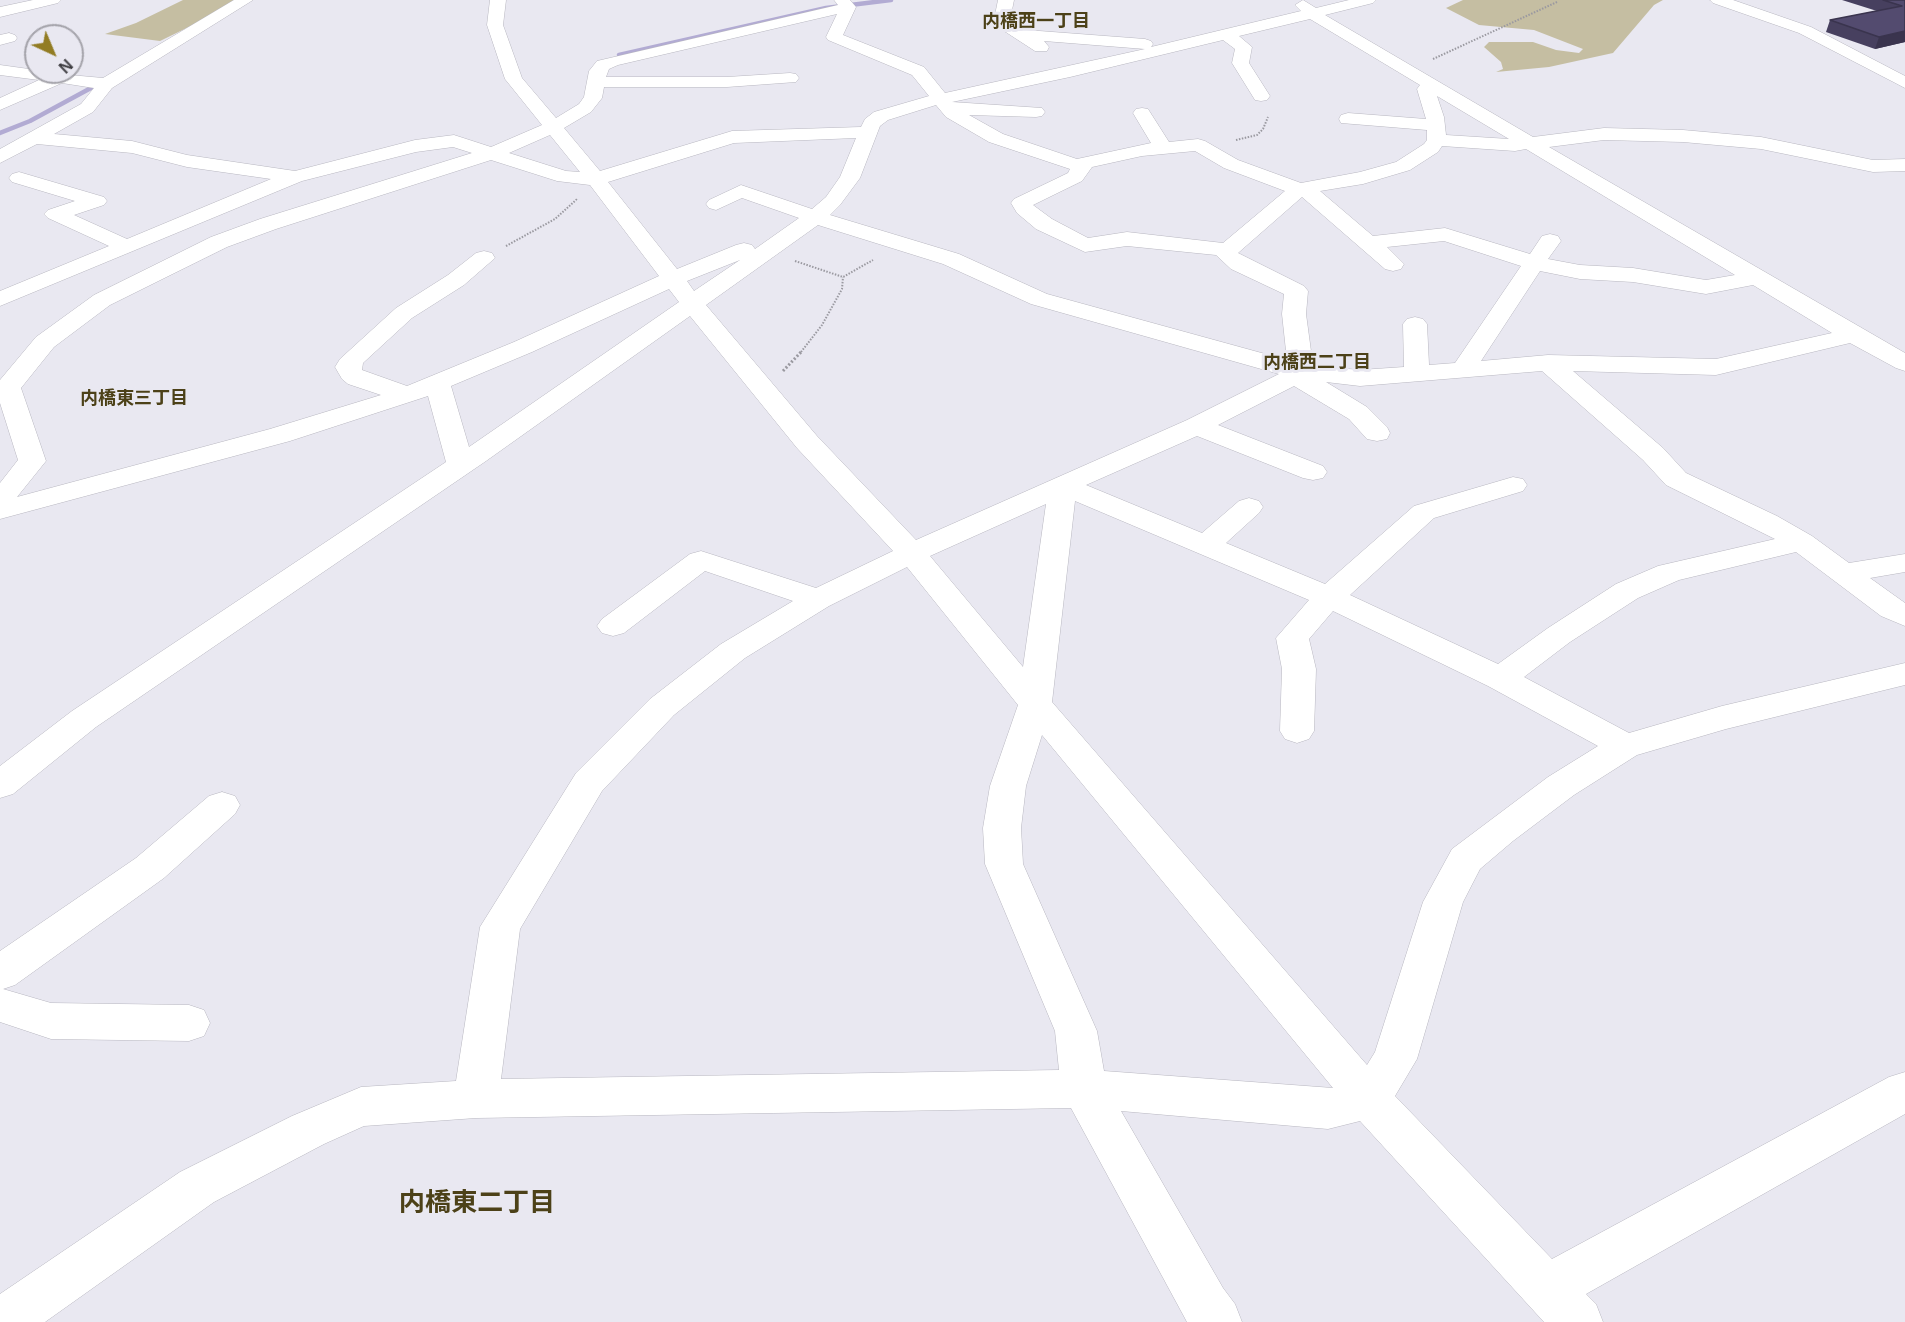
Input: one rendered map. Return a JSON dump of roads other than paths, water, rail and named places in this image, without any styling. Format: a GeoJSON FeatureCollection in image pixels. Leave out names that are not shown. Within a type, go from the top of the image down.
{"type":"FeatureCollection","features":[{"type":"Feature","properties":{"kind":"street"},"geometry":{"type":"LineString","coordinates":[[1,11],[53,0]]}},
{"type":"Feature","properties":{"kind":"street"},"geometry":{"type":"LineString","coordinates":[[0,157],[87,108],[106,84],[158,50],[245,0]]}},
{"type":"Feature","properties":{"kind":"street"},"geometry":{"type":"LineString","coordinates":[[498,0],[495,25],[514,79],[601,185],[682,290],[807,442],[912,553],[1035,704],[1369,1099],[1578,1322]]}},
{"type":"Feature","properties":{"kind":"street"},"geometry":{"type":"LineString","coordinates":[[1006,0],[1002,20],[1004,24],[1077,70]]}},
{"type":"Feature","properties":{"kind":"street"},"geometry":{"type":"LineString","coordinates":[[1297,0],[1313,13],[1756,278],[1905,363]]}},
{"type":"Feature","properties":{"kind":"street"},"geometry":{"type":"LineString","coordinates":[[0,510],[280,435],[408,395],[682,290],[773,246],[815,217],[833,201],[850,178],[872,123],[898,108],[943,104],[1368,0]]}},
{"type":"Feature","properties":{"kind":"street"},"geometry":{"type":"LineString","coordinates":[[1718,0],[1805,30],[1905,83]]}},
{"type":"Feature","properties":{"kind":"street"},"geometry":{"type":"LineString","coordinates":[[0,495],[11,488],[32,461],[8,387],[45,342],[102,300],[219,242],[258,227],[492,153],[552,128],[585,108],[593,98],[598,71],[603,65],[845,2]]}},
{"type":"Feature","properties":{"kind":"street"},"geometry":{"type":"LineString","coordinates":[[845,2],[834,37],[918,71],[943,104],[996,138],[1080,166]]}},
{"type":"Feature","properties":{"kind":"street"},"geometry":{"type":"LineString","coordinates":[[1225,34],[1244,47],[1240,63],[1261,96]]}},
{"type":"Feature","properties":{"kind":"street"},"geometry":{"type":"LineString","coordinates":[[1022,35],[1164,45],[1170,48]]}},
{"type":"Feature","properties":{"kind":"street"},"geometry":{"type":"LineString","coordinates":[[0,70],[24,73]]}},
{"type":"Feature","properties":{"kind":"street"},"geometry":{"type":"LineString","coordinates":[[596,82],[727,82],[790,78]]}},
{"type":"Feature","properties":{"kind":"street"},"geometry":{"type":"LineString","coordinates":[[84,81],[106,84]]}},
{"type":"Feature","properties":{"kind":"street"},"geometry":{"type":"LineString","coordinates":[[0,105],[46,84]]}},
{"type":"Feature","properties":{"kind":"street"},"geometry":{"type":"LineString","coordinates":[[1298,374],[1294,314],[1296,291],[1239,264],[1227,255],[1228,250],[1299,189],[1364,178],[1402,166],[1431,148],[1436,133],[1426,89],[1434,85]]}},
{"type":"Feature","properties":{"kind":"street"},"geometry":{"type":"LineString","coordinates":[[943,104],[1036,112]]}},
{"type":"Feature","properties":{"kind":"street"},"geometry":{"type":"LineString","coordinates":[[1142,113],[1164,149]]}},
{"type":"Feature","properties":{"kind":"street"},"geometry":{"type":"LineString","coordinates":[[1348,119],[1515,146],[1530,142],[1604,134],[1683,136],[1761,143],[1864,165],[1905,165]]}},
{"type":"Feature","properties":{"kind":"street"},"geometry":{"type":"LineString","coordinates":[[4,295],[295,177],[435,142],[454,141],[564,177],[601,185],[732,137],[868,132]]}},
{"type":"Feature","properties":{"kind":"street"},"geometry":{"type":"LineString","coordinates":[[33,138],[132,147],[187,161],[295,177]]}},
{"type":"Feature","properties":{"kind":"street"},"geometry":{"type":"LineString","coordinates":[[1228,250],[1127,239],[1085,245],[1044,224],[1024,209],[1021,203],[1075,177],[1080,171],[1080,166],[1085,162],[1142,150],[1198,145],[1231,164],[1310,193],[1393,264]]}},
{"type":"Feature","properties":{"kind":"street"},"geometry":{"type":"LineString","coordinates":[[19,178],[97,201],[55,214],[126,246]]}},
{"type":"Feature","properties":{"kind":"street"},"geometry":{"type":"LineString","coordinates":[[716,204],[741,191],[815,217],[951,259],[1039,299],[1298,374],[1360,378],[1548,363],[1716,367],[1853,335]]}},
{"type":"Feature","properties":{"kind":"street"},"geometry":{"type":"LineString","coordinates":[[1369,243],[1445,234],[1534,263],[1580,273],[1633,275],[1706,286],[1756,278]]}},
{"type":"Feature","properties":{"kind":"street"},"geometry":{"type":"LineString","coordinates":[[1473,370],[1467,363],[1497,315],[1551,241]]}},
{"type":"Feature","properties":{"kind":"street"},"geometry":{"type":"LineString","coordinates":[[0,785],[84,719],[461,465],[682,290],[746,249],[773,246]]}},
{"type":"Feature","properties":{"kind":"street"},"geometry":{"type":"LineString","coordinates":[[408,395],[357,379],[348,367],[352,359],[404,313],[456,280],[484,258]]}},
{"type":"Feature","properties":{"kind":"street"},"geometry":{"type":"LineString","coordinates":[[1415,324],[1416,366],[1423,374]]}},
{"type":"Feature","properties":{"kind":"street"},"geometry":{"type":"LineString","coordinates":[[1548,363],[1653,454],[1676,479],[1767,522],[1801,542],[1905,616]]}},
{"type":"Feature","properties":{"kind":"street"},"geometry":{"type":"LineString","coordinates":[[476,1099],[500,927],[589,782],[662,707],[733,651],[818,598],[912,553],[1196,426],[1298,374]]}},
{"type":"Feature","properties":{"kind":"street"},"geometry":{"type":"LineString","coordinates":[[1298,374],[1358,412],[1377,433]]}},
{"type":"Feature","properties":{"kind":"street"},"geometry":{"type":"LineString","coordinates":[[437,384],[461,465]]}},
{"type":"Feature","properties":{"kind":"street"},"geometry":{"type":"LineString","coordinates":[[1196,426],[1313,472]]}},
{"type":"Feature","properties":{"kind":"street"},"geometry":{"type":"LineString","coordinates":[[1297,731],[1299,669],[1292,638],[1329,597],[1425,512],[1513,485]]}},
{"type":"Feature","properties":{"kind":"street"},"geometry":{"type":"LineString","coordinates":[[1063,486],[1329,597],[1500,678],[1625,746]]}},
{"type":"Feature","properties":{"kind":"street"},"geometry":{"type":"LineString","coordinates":[[1063,486],[1035,704],[1008,786],[1002,828],[1004,864],[1076,1031],[1084,1089],[1205,1305],[1217,1322]]}},
{"type":"Feature","properties":{"kind":"street"},"geometry":{"type":"LineString","coordinates":[[1205,546],[1249,507]]}},
{"type":"Feature","properties":{"kind":"street"},"geometry":{"type":"LineString","coordinates":[[1500,678],[1559,635],[1638,587],[1669,573],[1801,542]]}},
{"type":"Feature","properties":{"kind":"street"},"geometry":{"type":"LineString","coordinates":[[614,626],[701,560],[818,598]]}},
{"type":"Feature","properties":{"kind":"street"},"geometry":{"type":"LineString","coordinates":[[1842,573],[1905,563]]}},
{"type":"Feature","properties":{"kind":"street"},"geometry":{"type":"LineString","coordinates":[[2,1322],[197,1187],[308,1130],[361,1107],[476,1099],[1084,1089],[1328,1109],[1369,1099],[1395,1059],[1443,902],[1466,859],[1500,831],[1561,786],[1625,746],[1722,718],[1905,674]]}},
{"type":"Feature","properties":{"kind":"street"},"geometry":{"type":"LineString","coordinates":[[0,973],[150,868],[222,805]]}},
{"type":"Feature","properties":{"kind":"street"},"geometry":{"type":"LineString","coordinates":[[0,1005],[51,1021],[189,1023]]}},
{"type":"Feature","properties":{"kind":"street"},"geometry":{"type":"LineString","coordinates":[[1546,1289],[1905,1091]]}},
{"type":"Feature","properties":{"kind":"waterway"},"geometry":{"type":"LineString","coordinates":[[619,55],[826,8],[891,0]]}},
{"type":"Feature","properties":{"kind":"waterway"},"geometry":{"type":"LineString","coordinates":[[0,133],[30,121],[102,82]]}},
{"type":"Feature","properties":{"kind":"district","name":"内橋西一丁目"},"geometry":{"type":"Point","coordinates":[1036,22]}},
{"type":"Feature","properties":{"kind":"district","name":"内橋西二丁目"},"geometry":{"type":"Point","coordinates":[1317,363]}},
{"type":"Feature","properties":{"kind":"district","name":"内橋東三丁目"},"geometry":{"type":"Point","coordinates":[134,399]}},
{"type":"Feature","properties":{"kind":"district","name":"内橋東二丁目"},"geometry":{"type":"Point","coordinates":[477,1204]}}]}
